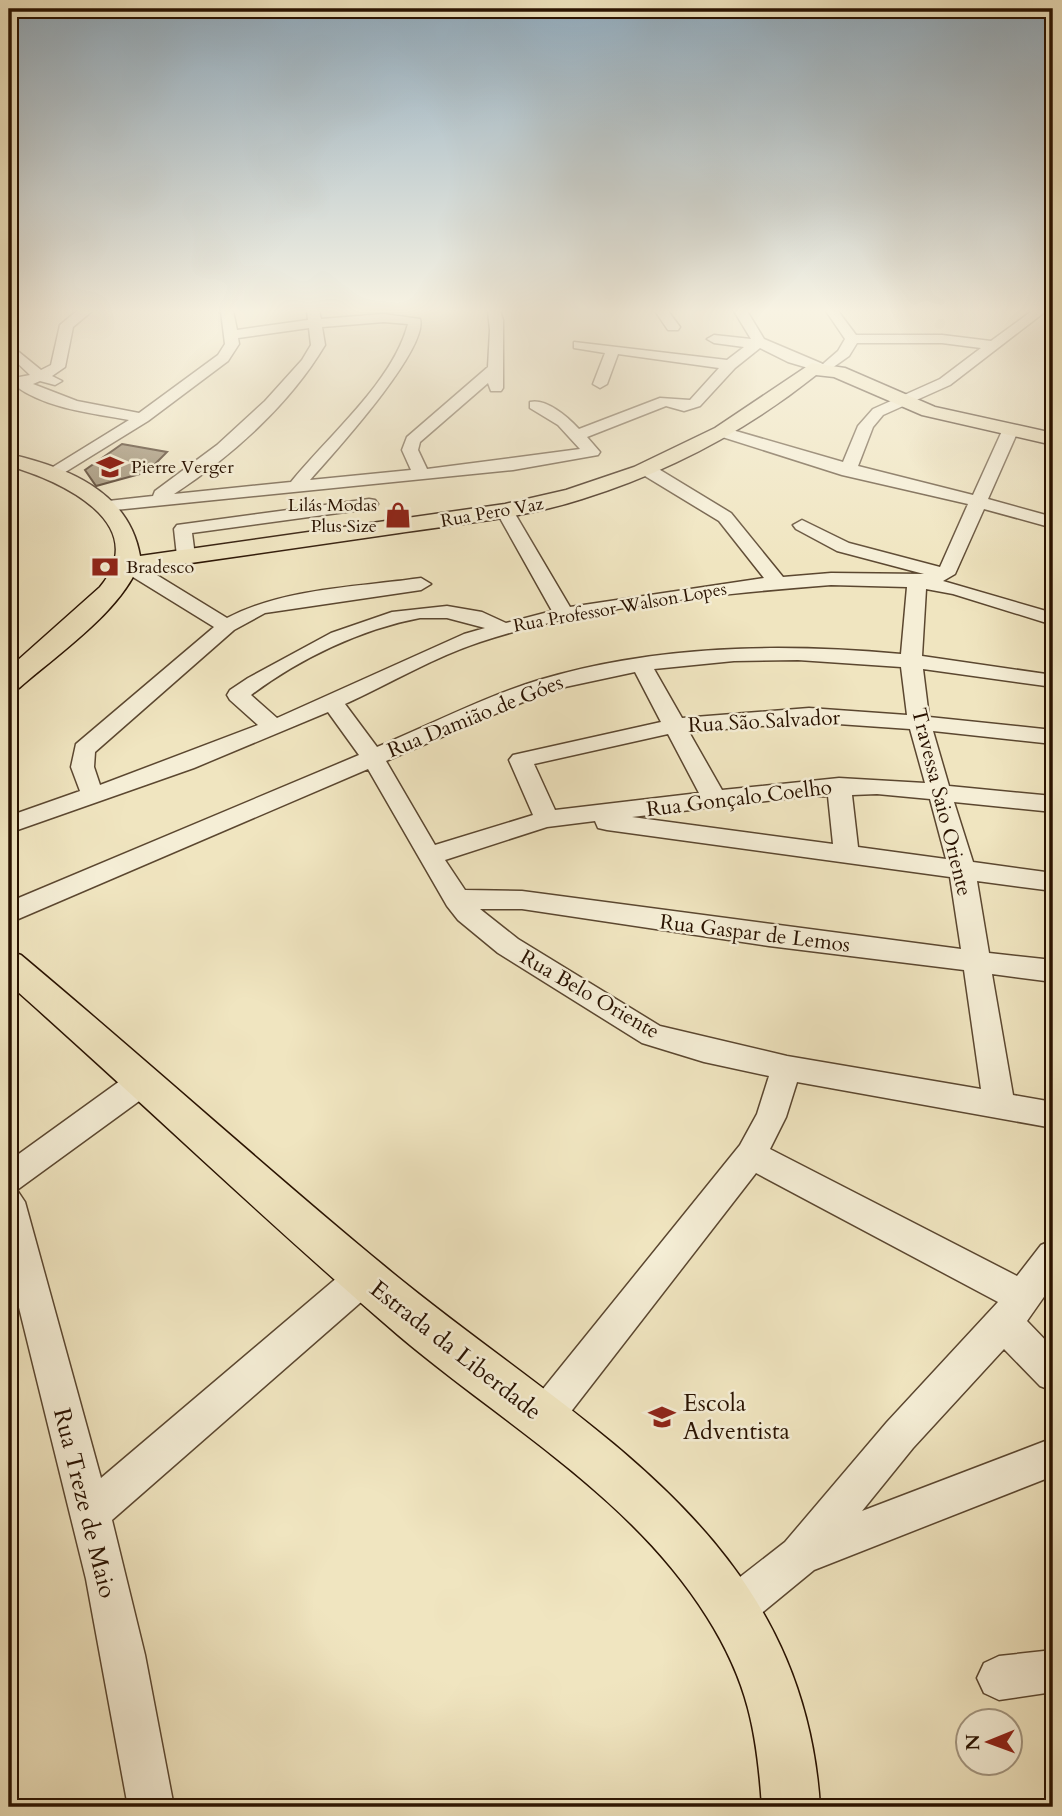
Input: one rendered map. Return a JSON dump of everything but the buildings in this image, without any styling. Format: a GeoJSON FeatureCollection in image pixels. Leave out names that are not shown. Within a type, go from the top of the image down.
{"type":"FeatureCollection","features":[{"type":"Feature","properties":{"kind":"main road","name":"Rua Pero Vaz"},"geometry":{"type":"LineString","coordinates":[[127,565],[505,511],[573,495],[646,469],[722,432],[777,396]]}},
{"type":"Feature","properties":{"kind":"main road"},"geometry":{"type":"LineString","coordinates":[[887,396],[1010,432],[1053,439]]}},
{"type":"Feature","properties":{"kind":"main road"},"geometry":{"type":"LineString","coordinates":[[9,460],[72,481],[105,506],[122,532],[128,553],[127,565],[101,600],[9,682]]}},
{"type":"Feature","properties":{"kind":"main road","name":"Estrada da Liberdade"},"geometry":{"type":"LineString","coordinates":[[9,964],[303,1220],[364,1277],[543,1418],[662,1521],[698,1562],[732,1610],[759,1658],[776,1705],[788,1763],[791,1807]]}},
{"type":"Feature","properties":{"kind":"street"},"geometry":{"type":"LineString","coordinates":[[41,396],[143,418]]}},
{"type":"Feature","properties":{"kind":"street"},"geometry":{"type":"LineString","coordinates":[[54,474],[143,418],[173,396]]}},
{"type":"Feature","properties":{"kind":"street"},"geometry":{"type":"LineString","coordinates":[[155,498],[201,468],[276,396]]}},
{"type":"Feature","properties":{"kind":"street"},"geometry":{"type":"LineString","coordinates":[[299,484],[373,396]]}},
{"type":"Feature","properties":{"kind":"street"},"geometry":{"type":"LineString","coordinates":[[420,472],[410,450],[412,440],[464,396]]}},
{"type":"Feature","properties":{"kind":"street"},"geometry":{"type":"LineString","coordinates":[[577,435],[665,401],[684,406],[695,403],[702,396]]}},
{"type":"Feature","properties":{"kind":"street"},"geometry":{"type":"LineString","coordinates":[[848,471],[870,419],[915,396]]}},
{"type":"Feature","properties":{"kind":"street"},"geometry":{"type":"LineString","coordinates":[[535,405],[564,422],[592,452]]}},
{"type":"Feature","properties":{"kind":"street"},"geometry":{"type":"LineString","coordinates":[[635,411],[663,423]]}},
{"type":"Feature","properties":{"kind":"street"},"geometry":{"type":"LineString","coordinates":[[722,432],[848,471],[980,501],[1053,523]]}},
{"type":"Feature","properties":{"kind":"street"},"geometry":{"type":"LineString","coordinates":[[802,525],[843,547],[951,582],[980,501],[1010,432]]}},
{"type":"Feature","properties":{"kind":"street"},"geometry":{"type":"LineString","coordinates":[[105,506],[155,498],[556,459],[592,452]]}},
{"type":"Feature","properties":{"kind":"street"},"geometry":{"type":"LineString","coordinates":[[646,469],[724,517],[777,582]]}},
{"type":"Feature","properties":{"kind":"street"},"geometry":{"type":"LineString","coordinates":[[186,556],[183,529],[369,504]]}},
{"type":"Feature","properties":{"kind":"street"},"geometry":{"type":"LineString","coordinates":[[505,511],[564,614]]}},
{"type":"Feature","properties":{"kind":"street"},"geometry":{"type":"LineString","coordinates":[[127,565],[227,626]]}},
{"type":"Feature","properties":{"kind":"street","name":"Rua Professor Walson Lopes"},"geometry":{"type":"LineString","coordinates":[[9,825],[275,727],[460,643],[501,628],[564,614],[777,582],[831,579],[951,582],[1053,620]]}},
{"type":"Feature","properties":{"kind":"street","name":"Travessa Saio Oriente"},"geometry":{"type":"LineString","coordinates":[[917,582],[911,660],[919,722],[962,869],[999,1105]]}},
{"type":"Feature","properties":{"kind":"street"},"geometry":{"type":"LineString","coordinates":[[94,795],[82,772],[80,760],[84,749],[227,626],[259,609],[277,605],[421,584]]}},
{"type":"Feature","properties":{"kind":"street"},"geometry":{"type":"LineString","coordinates":[[359,593],[388,618]]}},
{"type":"Feature","properties":{"kind":"street"},"geometry":{"type":"LineString","coordinates":[[275,727],[238,695],[331,640],[388,618],[458,612],[476,614],[501,628]]}},
{"type":"Feature","properties":{"kind":"street","name":"Rua Damião de Góes"},"geometry":{"type":"LineString","coordinates":[[9,913],[544,685],[641,664],[785,655],[911,660],[1053,681]]}},
{"type":"Feature","properties":{"kind":"street"},"geometry":{"type":"LineString","coordinates":[[641,664],[715,800]]}},
{"type":"Feature","properties":{"kind":"street","name":"Rua Belo Oriente"},"geometry":{"type":"LineString","coordinates":[[332,702],[373,758],[456,899],[480,925],[508,946],[652,1035],[787,1068],[1053,1115]]}},
{"type":"Feature","properties":{"kind":"street","name":"Rua São Salvador"},"geometry":{"type":"LineString","coordinates":[[547,819],[521,762],[533,756],[673,726],[809,715],[919,722],[1053,737]]}},
{"type":"Feature","properties":{"kind":"street"},"geometry":{"type":"LineString","coordinates":[[839,786],[846,853]]}},
{"type":"Feature","properties":{"kind":"street","name":"Rua Gonçalo Coelho"},"geometry":{"type":"LineString","coordinates":[[429,856],[547,819],[578,818],[839,786],[937,790],[1053,804]]}},
{"type":"Feature","properties":{"kind":"street"},"geometry":{"type":"LineString","coordinates":[[676,805],[684,834]]}},
{"type":"Feature","properties":{"kind":"street"},"geometry":{"type":"LineString","coordinates":[[578,818],[1053,882]]}},
{"type":"Feature","properties":{"kind":"street","name":"Rua Gaspar de Lemos"},"geometry":{"type":"LineString","coordinates":[[456,899],[522,900],[769,936],[1053,971]]}},
{"type":"Feature","properties":{"kind":"street"},"geometry":{"type":"LineString","coordinates":[[543,1418],[751,1155],[771,1117],[787,1068]]}},
{"type":"Feature","properties":{"kind":"street"},"geometry":{"type":"LineString","coordinates":[[9,1178],[142,1082]]}},
{"type":"Feature","properties":{"kind":"street"},"geometry":{"type":"LineString","coordinates":[[751,1155],[1014,1310],[1053,1373]]}},
{"type":"Feature","properties":{"kind":"street","name":"Rua Treze de Maio"},"geometry":{"type":"LineString","coordinates":[[9,1202],[89,1514],[143,1750],[151,1807]]}},
{"type":"Feature","properties":{"kind":"street"},"geometry":{"type":"LineString","coordinates":[[732,1610],[799,1556],[900,1435],[1014,1310],[1053,1256]]}},
{"type":"Feature","properties":{"kind":"street"},"geometry":{"type":"LineString","coordinates":[[89,1514],[364,1277]]}},
{"type":"Feature","properties":{"kind":"street"},"geometry":{"type":"LineString","coordinates":[[799,1556],[1053,1457]]}},
{"type":"Feature","properties":{"kind":"street"},"geometry":{"type":"LineString","coordinates":[[999,1678],[1053,1671]]}},
{"type":"Feature","properties":{"kind":"place","name":"Pierre Verger"},"geometry":{"type":"Point","coordinates":[110,467]}},
{"type":"Feature","properties":{"kind":"place","name":"Lilás Modas Plus Size"},"geometry":{"type":"Point","coordinates":[398,515]}},
{"type":"Feature","properties":{"kind":"place","name":"Bradesco"},"geometry":{"type":"Point","coordinates":[105,567]}},
{"type":"Feature","properties":{"kind":"place","name":"Escola Adventista"},"geometry":{"type":"Point","coordinates":[662,1417]}}]}
